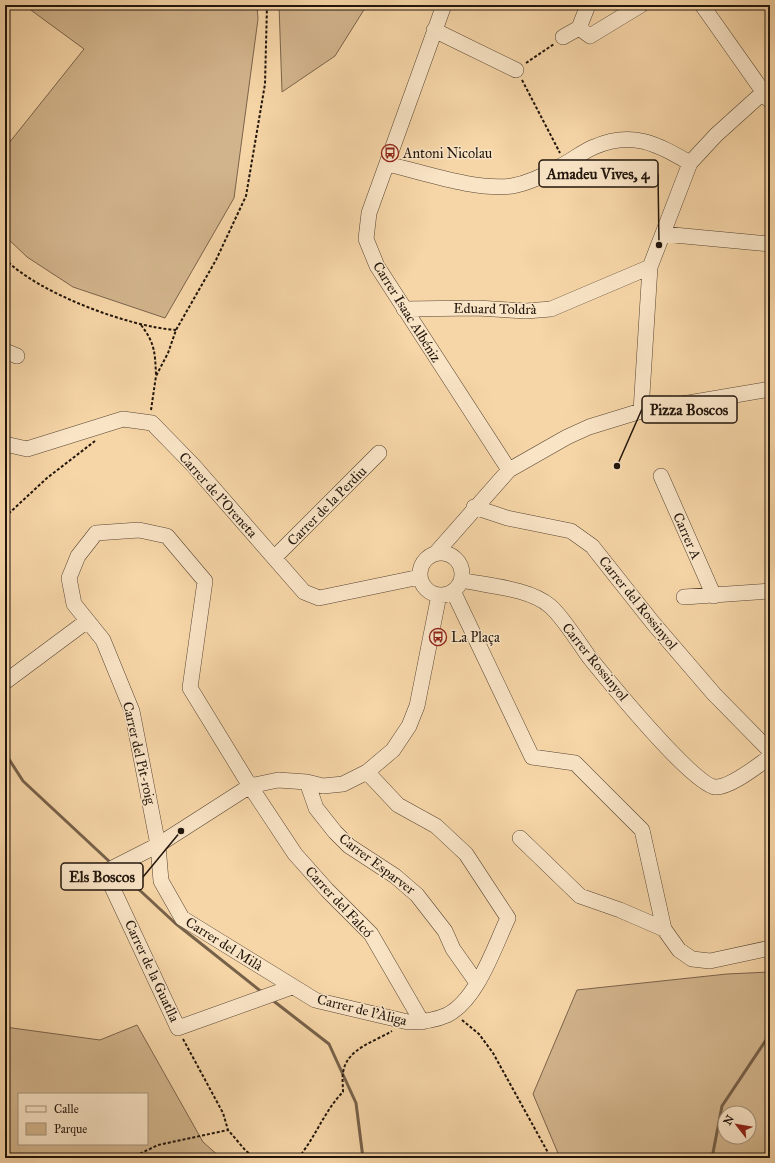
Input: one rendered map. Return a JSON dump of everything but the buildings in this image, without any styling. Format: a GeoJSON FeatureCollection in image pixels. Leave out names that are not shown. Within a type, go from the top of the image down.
{"type":"FeatureCollection","features":[{"type":"Feature","properties":{"kind":"street","name":"Carrer Isaac Albéniz"},"geometry":{"type":"LineString","coordinates":[[444,5],[369,213],[366,239],[377,266],[509,470]]}},
{"type":"Feature","properties":{"kind":"street"},"geometry":{"type":"LineString","coordinates":[[563,37],[579,28],[588,5]]}},
{"type":"Feature","properties":{"kind":"street"},"geometry":{"type":"LineString","coordinates":[[579,28],[590,36],[641,5]]}},
{"type":"Feature","properties":{"kind":"street"},"geometry":{"type":"LineString","coordinates":[[702,5],[767,98]]}},
{"type":"Feature","properties":{"kind":"street"},"geometry":{"type":"LineString","coordinates":[[434,30],[516,70]]}},
{"type":"Feature","properties":{"kind":"street"},"geometry":{"type":"LineString","coordinates":[[641,411],[644,340],[650,284],[650,267],[690,163],[716,134],[757,98],[767,98]]}},
{"type":"Feature","properties":{"kind":"street"},"geometry":{"type":"LineString","coordinates":[[387,164],[472,184],[494,187],[513,186],[543,176],[593,147],[610,141],[631,138],[663,147],[690,163]]}},
{"type":"Feature","properties":{"kind":"street"},"geometry":{"type":"LineString","coordinates":[[663,234],[770,244]]}},
{"type":"Feature","properties":{"kind":"street","name":"Eduard Toldrà"},"geometry":{"type":"LineString","coordinates":[[404,309],[477,308],[526,311],[551,309],[650,267]]}},
{"type":"Feature","properties":{"kind":"street"},"geometry":{"type":"LineString","coordinates":[[451,589],[427,590],[420,577],[423,563],[435,554],[462,525],[474,507],[509,470],[567,437],[589,427],[641,411],[770,389]]}},
{"type":"Feature","properties":{"kind":"street"},"geometry":{"type":"LineString","coordinates":[[5,444],[27,448],[104,426],[123,419],[152,423]]}},
{"type":"Feature","properties":{"kind":"street","name":"Carrer de l'Oreneta"},"geometry":{"type":"LineString","coordinates":[[152,423],[193,466],[304,592],[319,598],[420,577]]}},
{"type":"Feature","properties":{"kind":"street","name":"Carrer de la Perdiu"},"geometry":{"type":"LineString","coordinates":[[274,558],[379,453]]}},
{"type":"Feature","properties":{"kind":"street","name":"Carrer A"},"geometry":{"type":"LineString","coordinates":[[661,476],[714,596]]}},
{"type":"Feature","properties":{"kind":"street","name":"Carrer del Rossinyol"},"geometry":{"type":"LineString","coordinates":[[474,507],[507,518],[571,531],[592,546],[653,623],[714,694],[770,751]]}},
{"type":"Feature","properties":{"kind":"street"},"geometry":{"type":"LineString","coordinates":[[455,559],[462,525]]}},
{"type":"Feature","properties":{"kind":"street","name":"Carrer del Pit-roig"},"geometry":{"type":"LineString","coordinates":[[158,845],[132,711],[103,640],[74,604],[69,578],[78,556],[96,533],[139,530],[167,536],[205,581],[190,688],[250,786]]}},
{"type":"Feature","properties":{"kind":"street"},"geometry":{"type":"LineString","coordinates":[[158,845],[250,786],[278,780],[307,782],[323,786],[343,784],[367,772],[393,750],[409,726],[417,706],[451,589],[460,565],[455,559],[442,553],[435,554]]}},
{"type":"Feature","properties":{"kind":"street"},"geometry":{"type":"LineString","coordinates":[[451,589],[532,757],[575,763],[642,830],[664,929],[679,950],[692,959],[710,961],[770,948]]}},
{"type":"Feature","properties":{"kind":"street","name":"Carrer Rossinyol"},"geometry":{"type":"LineString","coordinates":[[451,589],[522,592],[538,598],[551,606],[622,697],[691,772],[707,784],[714,787],[723,786],[744,775],[770,757]]}},
{"type":"Feature","properties":{"kind":"street"},"geometry":{"type":"LineString","coordinates":[[684,597],[770,591]]}},
{"type":"Feature","properties":{"kind":"street"},"geometry":{"type":"LineString","coordinates":[[5,682],[87,621]]}},
{"type":"Feature","properties":{"kind":"street","name":"Carrer de l'Àliga"},"geometry":{"type":"LineString","coordinates":[[292,987],[315,1000],[415,1022],[434,1020],[452,1011],[468,997],[477,983],[508,918],[466,854],[436,826],[398,805],[367,772]]}},
{"type":"Feature","properties":{"kind":"street","name":"Carrer Esparver"},"geometry":{"type":"LineString","coordinates":[[307,782],[316,808],[335,832],[349,846],[395,876],[418,895],[446,931],[457,956],[477,983]]}},
{"type":"Feature","properties":{"kind":"street","name":"Carrer del Falcó"},"geometry":{"type":"LineString","coordinates":[[250,786],[295,854],[327,890],[371,934],[415,1022]]}},
{"type":"Feature","properties":{"kind":"street"},"geometry":{"type":"LineString","coordinates":[[520,838],[580,896],[620,910],[664,929]]}},
{"type":"Feature","properties":{"kind":"street","name":"Carrer de la Guatlla"},"geometry":{"type":"LineString","coordinates":[[158,845],[112,868],[178,1028],[292,987]]}},
{"type":"Feature","properties":{"kind":"street","name":"Carrer del Milà"},"geometry":{"type":"LineString","coordinates":[[158,845],[162,881],[182,918],[292,987]]}},
{"type":"Feature","properties":{"kind":"path"},"geometry":{"type":"LineString","coordinates":[[156,376],[168,353],[176,330],[216,260],[246,196],[265,84],[267,5]]}},
{"type":"Feature","properties":{"kind":"path"},"geometry":{"type":"LineString","coordinates":[[563,37],[516,70],[565,164]]}},
{"type":"Feature","properties":{"kind":"path"},"geometry":{"type":"LineString","coordinates":[[5,259],[28,279],[51,291],[140,324],[157,329],[176,330]]}},
{"type":"Feature","properties":{"kind":"path"},"geometry":{"type":"LineString","coordinates":[[140,324],[150,336],[155,349],[156,376],[151,410],[152,423]]}},
{"type":"Feature","properties":{"kind":"path"},"geometry":{"type":"LineString","coordinates":[[5,517],[47,478],[95,442],[104,426]]}},
{"type":"Feature","properties":{"kind":"path"},"geometry":{"type":"LineString","coordinates":[[452,1011],[479,1034],[493,1054],[551,1158]]}},
{"type":"Feature","properties":{"kind":"path"},"geometry":{"type":"LineString","coordinates":[[298,1158],[305,1150],[332,1104],[343,1092],[343,1072],[350,1056],[364,1046],[415,1022]]}},
{"type":"Feature","properties":{"kind":"path"},"geometry":{"type":"LineString","coordinates":[[178,1028],[200,1073],[223,1113],[228,1130],[246,1151],[255,1158]]}},
{"type":"Feature","properties":{"kind":"path"},"geometry":{"type":"LineString","coordinates":[[131,1158],[158,1145],[228,1130]]}},
{"type":"Feature","properties":{"kind":"green space"},"geometry":{"type":"Polygon","coordinates":[[[24,5],[257,5],[258,19],[234,198],[165,318],[73,287],[27,257],[5,236],[5,148],[84,49],[24,5]]]}},
{"type":"Feature","properties":{"kind":"green space"},"geometry":{"type":"Polygon","coordinates":[[[279,5],[367,5],[335,56],[282,92],[279,5]]]}},
{"type":"Feature","properties":{"kind":"green space"},"geometry":{"type":"Polygon","coordinates":[[[770,972],[770,1158],[560,1158],[533,1094],[577,990],[727,974],[770,972]]]}},
{"type":"Feature","properties":{"kind":"green space"},"geometry":{"type":"Polygon","coordinates":[[[137,1025],[203,1142],[221,1158],[5,1158],[5,1027],[100,1040],[137,1025]]]}},
{"type":"Feature","properties":{"kind":"waterway"},"geometry":{"type":"LineString","coordinates":[[5,753],[23,781],[111,863]]}},
{"type":"Feature","properties":{"kind":"waterway"},"geometry":{"type":"LineString","coordinates":[[118,870],[175,923],[263,993]]}},
{"type":"Feature","properties":{"kind":"waterway"},"geometry":{"type":"LineString","coordinates":[[271,999],[329,1044],[356,1103],[363,1158]]}},
{"type":"Feature","properties":{"kind":"waterway"},"geometry":{"type":"LineString","coordinates":[[712,1158],[722,1106],[770,1034]]}},
{"type":"Feature","properties":{"kind":"place","name":"Antoni Nicolau"},"geometry":{"type":"Point","coordinates":[390,153]}},
{"type":"Feature","properties":{"kind":"place","name":"Amadeu Vives, 4"},"geometry":{"type":"Point","coordinates":[659,245]}},
{"type":"Feature","properties":{"kind":"place","name":"Pizza Boscos"},"geometry":{"type":"Point","coordinates":[617,466]}},
{"type":"Feature","properties":{"kind":"place","name":"La Plaça"},"geometry":{"type":"Point","coordinates":[438,637]}},
{"type":"Feature","properties":{"kind":"place","name":"Els Boscos"},"geometry":{"type":"Point","coordinates":[181,831]}}]}
